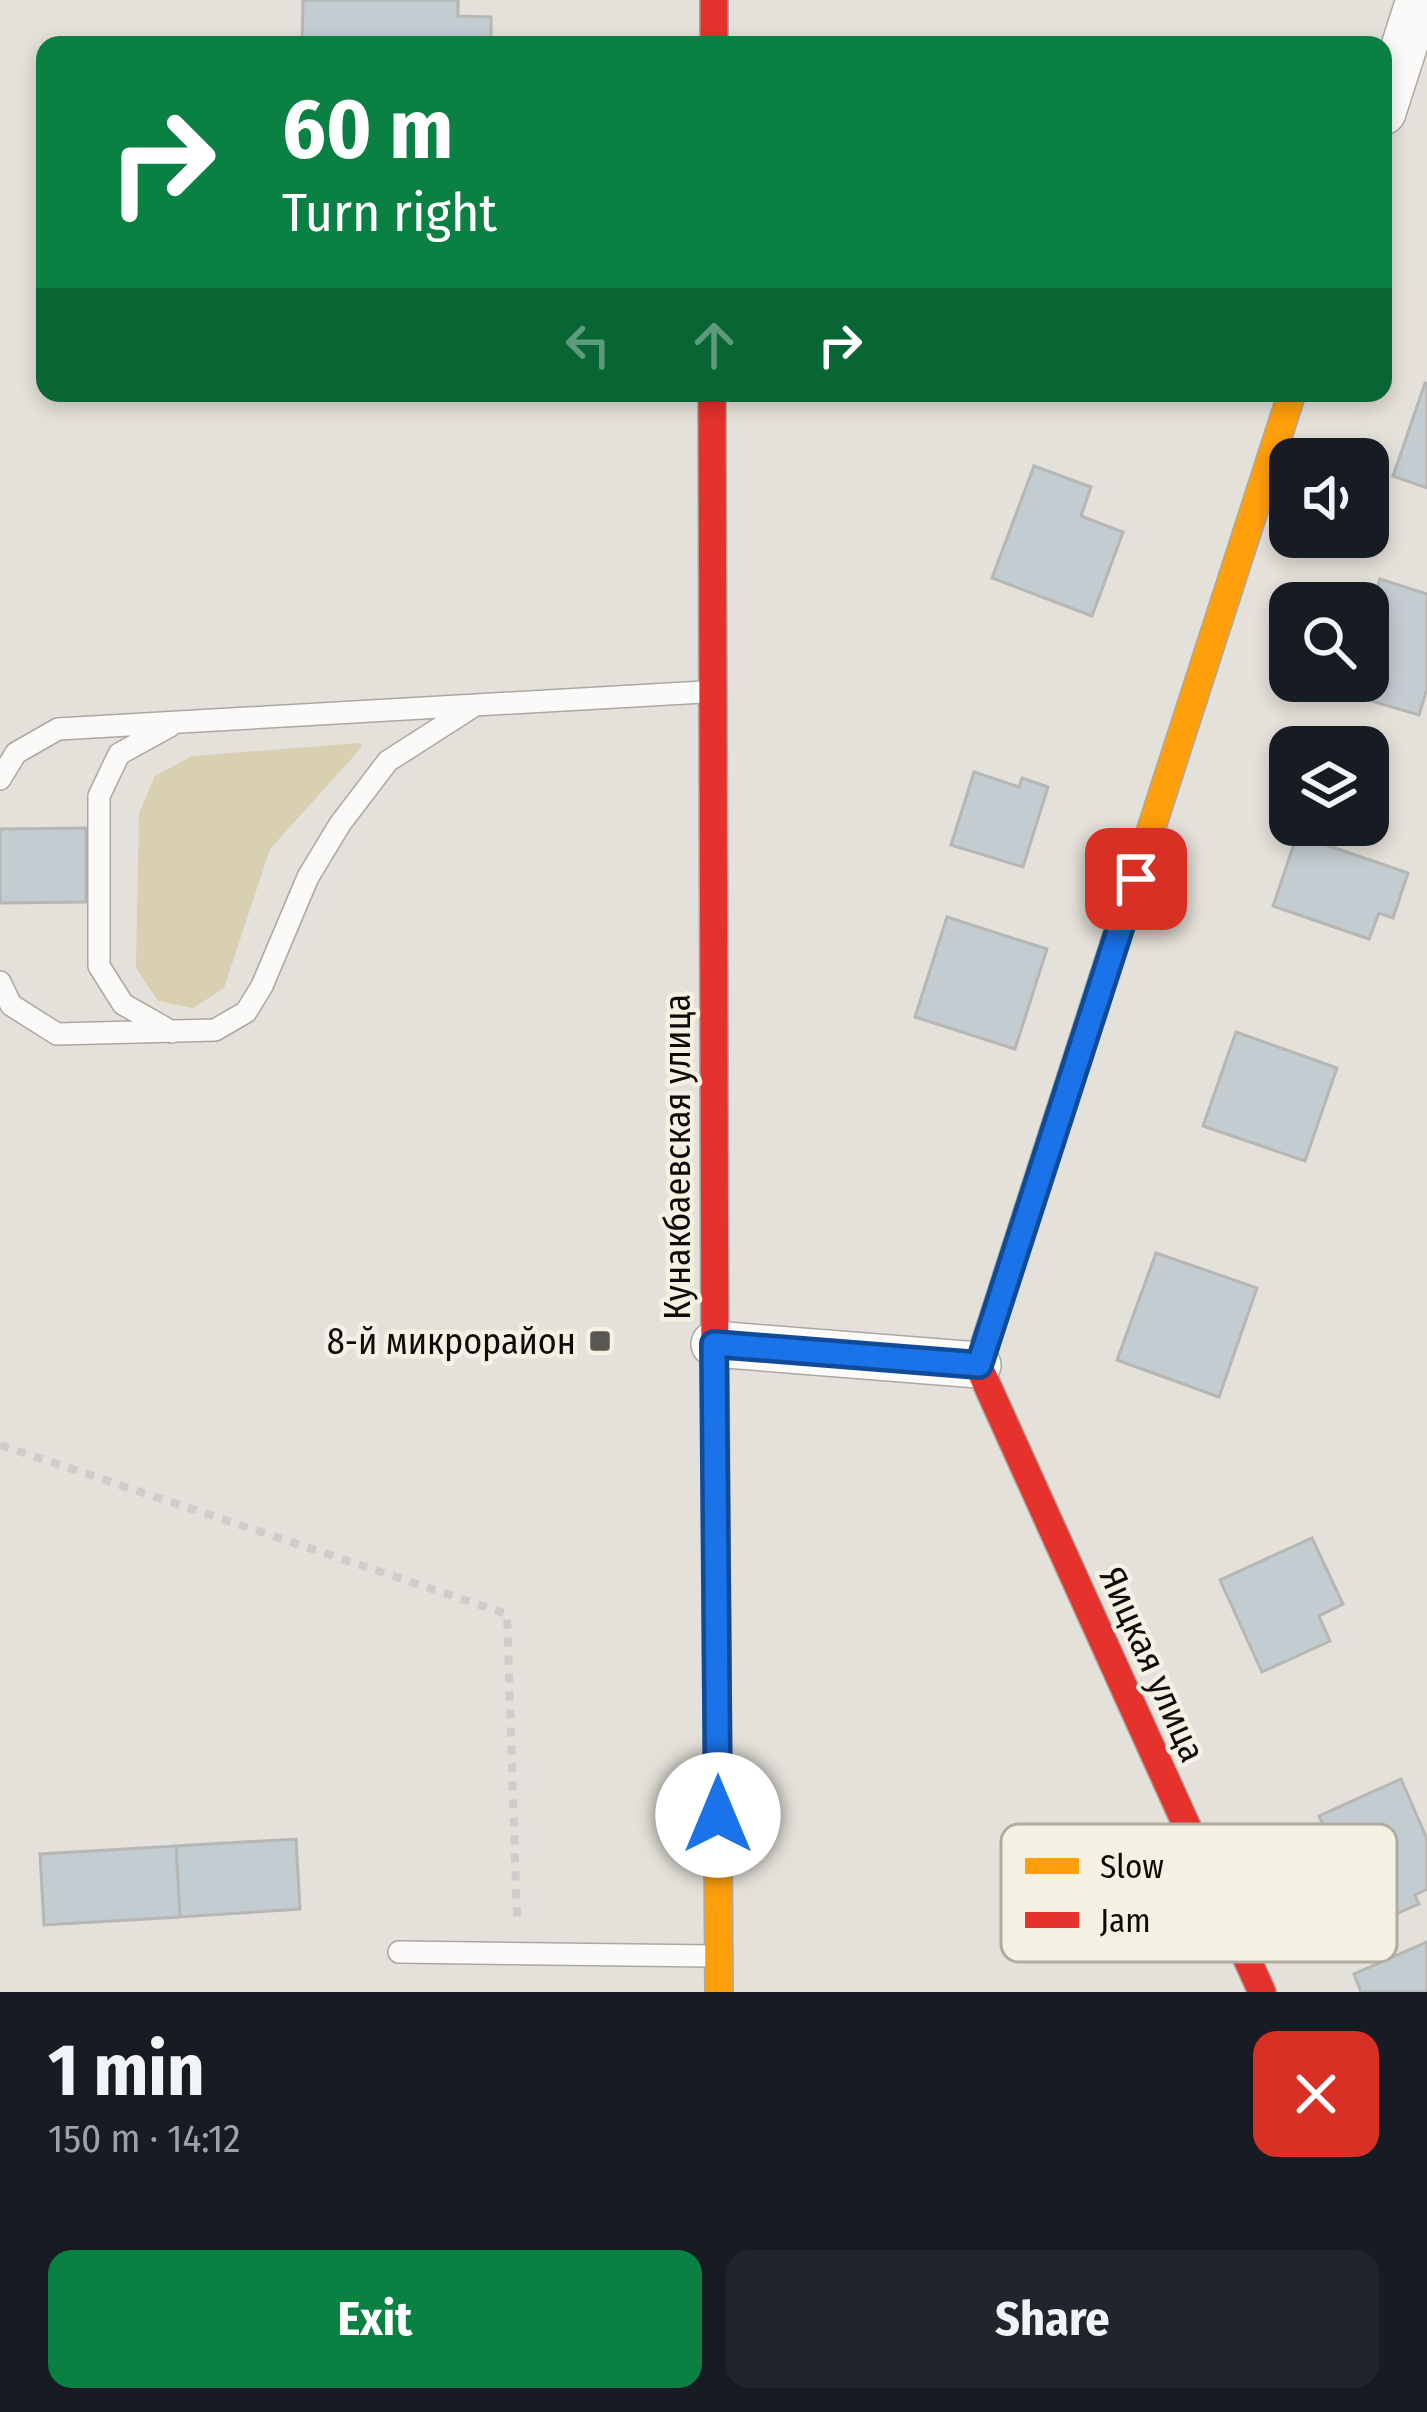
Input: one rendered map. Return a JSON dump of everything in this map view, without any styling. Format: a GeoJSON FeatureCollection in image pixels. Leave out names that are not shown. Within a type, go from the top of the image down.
{"type":"FeatureCollection","features":[{"type":"Feature","properties":{"kind":"street"},"geometry":{"type":"LineString","coordinates":[[714,0],[714,36]]}},
{"type":"Feature","properties":{"kind":"street"},"geometry":{"type":"LineString","coordinates":[[1392,84],[1419,0]]}},
{"type":"Feature","properties":{"kind":"street","name":"Кунакбаевская улица"},"geometry":{"type":"LineString","coordinates":[[712,402],[719,1992]]}},
{"type":"Feature","properties":{"kind":"street"},"geometry":{"type":"LineString","coordinates":[[714,1344],[979,1365],[1289,402]]}},
{"type":"Feature","properties":{"kind":"street","name":"Яицкая улица"},"geometry":{"type":"LineString","coordinates":[[979,1365],[1186,1824]]}},
{"type":"Feature","properties":{"kind":"street","name":"Яицкая улица"},"geometry":{"type":"LineString","coordinates":[[1248,1962],[1262,1992]]}},
{"type":"Feature","properties":{"kind":"lane"},"geometry":{"type":"LineString","coordinates":[[0,779],[16,753],[58,729],[710,691]]}},
{"type":"Feature","properties":{"kind":"lane"},"geometry":{"type":"LineString","coordinates":[[0,982],[10,1005],[56,1034],[215,1030],[246,1012],[262,986],[308,877],[340,824],[388,761],[475,706]]}},
{"type":"Feature","properties":{"kind":"lane"},"geometry":{"type":"LineString","coordinates":[[175,1034],[123,1004],[99,966],[99,796],[119,754],[176,723]]}},
{"type":"Feature","properties":{"kind":"lane"},"geometry":{"type":"LineString","coordinates":[[399,1952],[718,1956]]}},
{"type":"Feature","properties":{"kind":"path"},"geometry":{"type":"LineString","coordinates":[[0,1445],[507,1614],[518,1954]]}},
{"type":"Feature","properties":{"kind":"shaded area"},"geometry":{"type":"Polygon","coordinates":[[[360,743],[362,747],[270,849],[224,988],[193,1008],[158,1001],[136,968],[139,813],[155,776],[192,756],[360,743]]]}},
{"type":"Feature","properties":{"kind":"building"},"geometry":{"type":"Polygon","coordinates":[[[303,0],[458,0],[458,16],[491,17],[491,36],[302,36],[303,0]]]}},
{"type":"Feature","properties":{"kind":"building"},"geometry":{"type":"Polygon","coordinates":[[[1427,384],[1427,488],[1393,476],[1427,384]]]}},
{"type":"Feature","properties":{"kind":"building"},"geometry":{"type":"Polygon","coordinates":[[[1034,466],[1091,487],[1081,516],[1123,532],[1092,616],[992,578],[1034,466]]]}},
{"type":"Feature","properties":{"kind":"building"},"geometry":{"type":"Polygon","coordinates":[[[1380,579],[1427,594],[1427,689],[1419,715],[1374,702],[1389,702],[1389,582],[1380,579]]]}},
{"type":"Feature","properties":{"kind":"building"},"geometry":{"type":"Polygon","coordinates":[[[974,772],[1019,787],[1022,778],[1048,787],[1023,867],[951,845],[974,772]]]}},
{"type":"Feature","properties":{"kind":"building"},"geometry":{"type":"Polygon","coordinates":[[[86,828],[86,902],[0,903],[0,829],[86,828]]]}},
{"type":"Feature","properties":{"kind":"building"},"geometry":{"type":"Polygon","coordinates":[[[1293,846],[1329,846],[1408,873],[1393,918],[1379,913],[1369,939],[1273,906],[1293,846]]]}},
{"type":"Feature","properties":{"kind":"building"},"geometry":{"type":"Polygon","coordinates":[[[947,917],[1047,949],[1015,1049],[915,1017],[947,917]]]}},
{"type":"Feature","properties":{"kind":"building"},"geometry":{"type":"Polygon","coordinates":[[[1236,1032],[1337,1068],[1305,1161],[1203,1126],[1236,1032]]]}},
{"type":"Feature","properties":{"kind":"building"},"geometry":{"type":"Polygon","coordinates":[[[1156,1253],[1257,1288],[1219,1397],[1117,1360],[1156,1253]]]}},
{"type":"Feature","properties":{"kind":"building"},"geometry":{"type":"Polygon","coordinates":[[[1312,1538],[1343,1604],[1319,1616],[1330,1641],[1262,1672],[1220,1580],[1312,1538]]]}},
{"type":"Feature","properties":{"kind":"building"},"geometry":{"type":"Polygon","coordinates":[[[1401,1779],[1427,1839],[1427,1889],[1415,1895],[1419,1904],[1397,1913],[1397,1824],[1323,1824],[1319,1816],[1401,1779]]]}},
{"type":"Feature","properties":{"kind":"building"},"geometry":{"type":"Polygon","coordinates":[[[296,1839],[300,1909],[180,1917],[176,1846],[296,1839]]]}},
{"type":"Feature","properties":{"kind":"building"},"geometry":{"type":"Polygon","coordinates":[[[176,1846],[180,1917],[44,1925],[40,1854],[176,1846]]]}},
{"type":"Feature","properties":{"kind":"building"},"geometry":{"type":"Polygon","coordinates":[[[1427,1942],[1427,1992],[1361,1992],[1354,1974],[1381,1962],[1397,1962],[1397,1955],[1427,1942]]]}},
{"type":"Feature","properties":{"kind":"traffic: slow"},"geometry":{"type":"LineString","coordinates":[[990,1328],[1289,402]]}},
{"type":"Feature","properties":{"kind":"traffic: slow"},"geometry":{"type":"LineString","coordinates":[[715,1395],[719,1992]]}},
{"type":"Feature","properties":{"kind":"traffic: jam"},"geometry":{"type":"LineString","coordinates":[[714,0],[714,36]]}},
{"type":"Feature","properties":{"kind":"traffic: jam"},"geometry":{"type":"LineString","coordinates":[[712,402],[715,1395]]}},
{"type":"Feature","properties":{"kind":"traffic: jam"},"geometry":{"type":"LineString","coordinates":[[990,1328],[978,1365],[1186,1824]]}},
{"type":"Feature","properties":{"kind":"traffic: jam"},"geometry":{"type":"LineString","coordinates":[[1248,1962],[1262,1992]]}},
{"type":"Feature","properties":{"kind":"place","name":"8-й микрорайон"},"geometry":{"type":"Point","coordinates":[600,1341]}},
{"type":"Feature","properties":{"kind":"route"},"geometry":{"type":"LineString","coordinates":[[718,1815],[714,1344],[979,1365],[1136,879]]}}]}
